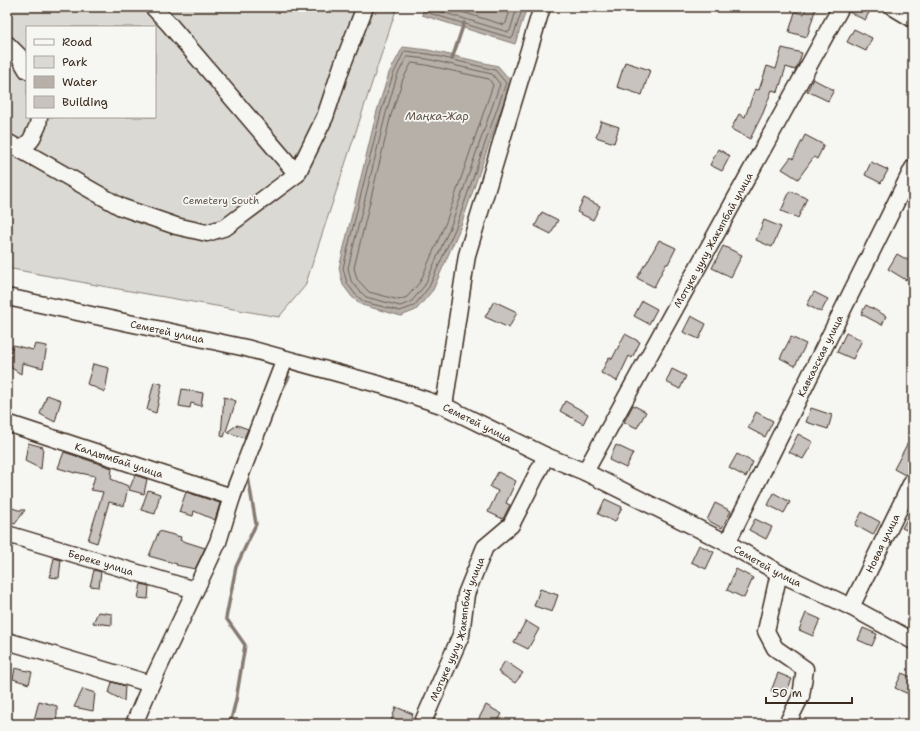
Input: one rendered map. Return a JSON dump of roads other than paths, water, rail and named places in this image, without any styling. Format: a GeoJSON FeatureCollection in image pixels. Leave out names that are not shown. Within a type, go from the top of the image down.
{"type":"FeatureCollection","features":[{"type":"Feature","properties":{"kind":"street"},"geometry":{"type":"LineString","coordinates":[[153,7],[297,174]]}},
{"type":"Feature","properties":{"kind":"street"},"geometry":{"type":"LineString","coordinates":[[7,142],[120,207],[176,226],[207,233],[226,227],[297,174],[325,117],[342,66],[365,7]]}},
{"type":"Feature","properties":{"kind":"street"},"geometry":{"type":"LineString","coordinates":[[444,406],[467,255],[542,7]]}},
{"type":"Feature","properties":{"kind":"street","name":"Мотуке уулу Жакыпбай улица"},"geometry":{"type":"LineString","coordinates":[[585,472],[841,7]]}},
{"type":"Feature","properties":{"kind":"street"},"geometry":{"type":"LineString","coordinates":[[893,7],[913,19]]}},
{"type":"Feature","properties":{"kind":"street"},"geometry":{"type":"LineString","coordinates":[[7,43],[20,56],[26,68]]}},
{"type":"Feature","properties":{"kind":"street"},"geometry":{"type":"LineString","coordinates":[[21,150],[31,140],[38,125],[39,118]]}},
{"type":"Feature","properties":{"kind":"street","name":"Кавказская улица"},"geometry":{"type":"LineString","coordinates":[[727,543],[913,168]]}},
{"type":"Feature","properties":{"kind":"street","name":"Семетей улица"},"geometry":{"type":"LineString","coordinates":[[7,297],[246,348],[381,385],[444,406],[546,456],[585,472],[727,543],[779,573],[851,606],[913,641]]}},
{"type":"Feature","properties":{"kind":"street"},"geometry":{"type":"LineString","coordinates":[[134,724],[151,684],[218,542],[232,497],[285,359]]}},
{"type":"Feature","properties":{"kind":"street","name":"Калдымбай улица"},"geometry":{"type":"LineString","coordinates":[[7,423],[232,497]]}},
{"type":"Feature","properties":{"kind":"street","name":"Мотуке уулу Жакыпбай улица"},"geometry":{"type":"LineString","coordinates":[[422,724],[461,635],[466,594],[486,548],[511,525],[546,456]]}},
{"type":"Feature","properties":{"kind":"street","name":"Новая улица"},"geometry":{"type":"LineString","coordinates":[[851,606],[913,480]]}},
{"type":"Feature","properties":{"kind":"street","name":"Береке улица"},"geometry":{"type":"LineString","coordinates":[[7,534],[195,590]]}},
{"type":"Feature","properties":{"kind":"street"},"geometry":{"type":"LineString","coordinates":[[779,573],[766,631],[775,648],[805,670],[801,696],[787,724]]}},
{"type":"Feature","properties":{"kind":"street"},"geometry":{"type":"LineString","coordinates":[[7,641],[151,684]]}},
{"type":"Feature","properties":{"kind":"water"},"geometry":{"type":"Polygon","coordinates":[[[424,7],[527,7],[515,44],[422,15],[424,7]]]}},
{"type":"Feature","properties":{"kind":"water","name":"Маңка-Жар"},"geometry":{"type":"Polygon","coordinates":[[[403,47],[428,50],[498,66],[511,81],[460,228],[433,290],[416,310],[401,316],[362,305],[352,297],[343,285],[339,268],[377,111],[389,73],[403,47]]]}},
{"type":"Feature","properties":{"kind":"waterway"},"geometry":{"type":"LineString","coordinates":[[452,59],[464,23]]}},
{"type":"Feature","properties":{"kind":"waterway"},"geometry":{"type":"LineString","coordinates":[[278,397],[289,377]]}},
{"type":"Feature","properties":{"kind":"waterway"},"geometry":{"type":"LineString","coordinates":[[230,724],[236,700],[245,645],[226,618],[236,567],[256,524],[248,477],[250,471]]}},
{"type":"Feature","properties":{"kind":"park label","name":"Cemetery South"},"geometry":{"type":"Point","coordinates":[221,200]}}]}
